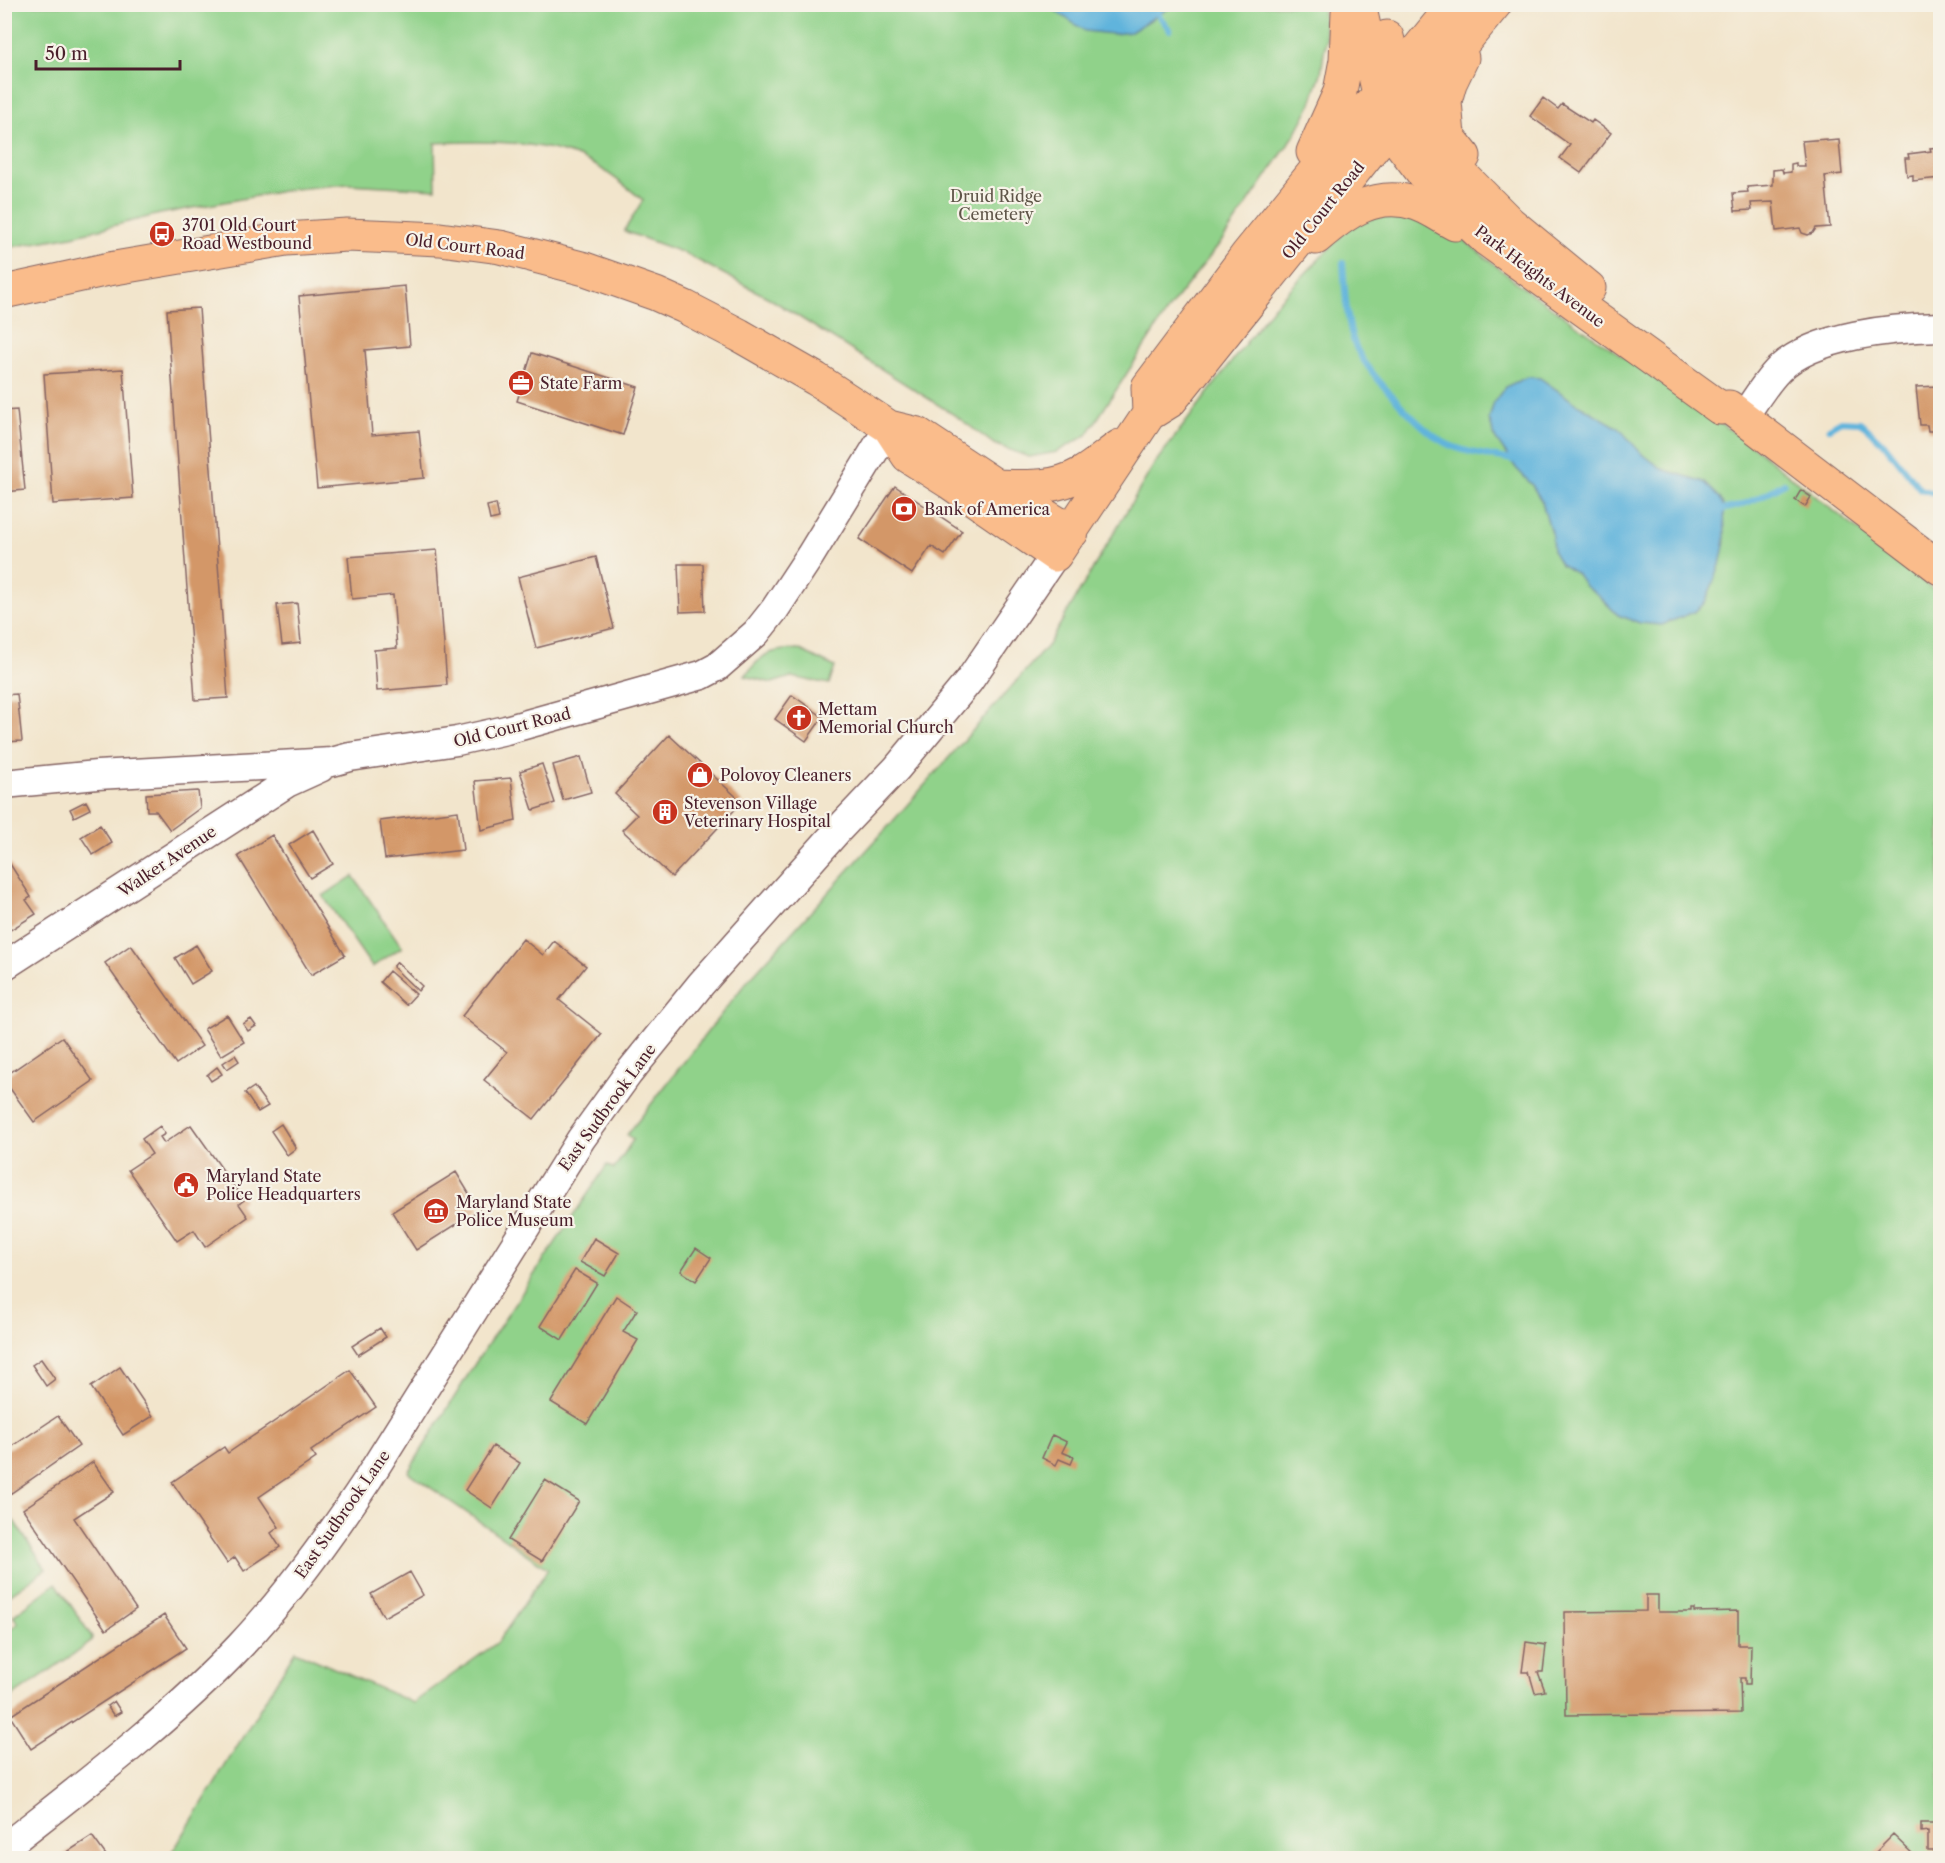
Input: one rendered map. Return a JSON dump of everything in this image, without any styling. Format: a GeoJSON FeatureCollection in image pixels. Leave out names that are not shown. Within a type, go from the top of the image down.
{"type":"FeatureCollection","features":[{"type":"Feature","properties":{"kind":"main road"},"geometry":{"type":"LineString","coordinates":[[1285,207],[1331,115],[1340,92],[1346,60],[1348,4]]}},
{"type":"Feature","properties":{"kind":"main road","name":"Park Heights Avenue"},"geometry":{"type":"LineString","coordinates":[[1359,4],[1388,85],[1402,115],[1510,223],[1570,273],[1729,396],[1736,412]]}},
{"type":"Feature","properties":{"kind":"main road","name":"Park Heights Avenue"},"geometry":{"type":"LineString","coordinates":[[1378,4],[1388,85]]}},
{"type":"Feature","properties":{"kind":"main road","name":"Old Court Road"},"geometry":{"type":"LineString","coordinates":[[1142,424],[1148,387],[1285,207],[1388,85],[1465,17],[1495,4]]}},
{"type":"Feature","properties":{"kind":"main road"},"geometry":{"type":"LineString","coordinates":[[1465,17],[1445,101],[1448,136],[1492,194],[1492,205]]}},
{"type":"Feature","properties":{"kind":"main road","name":"Old Court Road"},"geometry":{"type":"LineString","coordinates":[[1063,543],[1142,424],[1170,400],[1402,115],[1465,17]]}},
{"type":"Feature","properties":{"kind":"main road","name":"Park Heights Avenue"},"geometry":{"type":"LineString","coordinates":[[1402,115],[1403,147],[1442,198],[1486,238],[1720,408],[1736,412],[1941,568]]}},
{"type":"Feature","properties":{"kind":"main road"},"geometry":{"type":"LineString","coordinates":[[1275,270],[1280,269],[1340,217],[1363,205],[1380,200],[1399,200],[1419,204],[1477,237],[1486,238]]}},
{"type":"Feature","properties":{"kind":"main road","name":"Old Court Road"},"geometry":{"type":"LineString","coordinates":[[4,292],[109,270],[286,239],[347,235],[376,236],[500,247],[585,268],[656,294],[739,334],[889,427],[918,434],[995,485],[1063,543]]}},
{"type":"Feature","properties":{"kind":"main road"},"geometry":{"type":"LineString","coordinates":[[995,485],[1030,487],[1063,482],[1081,474],[1142,424]]}},
{"type":"Feature","properties":{"kind":"main road","name":"Old Court Road"},"geometry":{"type":"LineString","coordinates":[[889,427],[908,456],[1063,543]]}},
{"type":"Feature","properties":{"kind":"street"},"geometry":{"type":"LineString","coordinates":[[1736,412],[1778,370],[1797,355],[1816,346],[1867,334],[1941,327]]}},
{"type":"Feature","properties":{"kind":"street","name":"Old Court Road"},"geometry":{"type":"LineString","coordinates":[[4,784],[97,775],[332,762],[350,757],[457,741],[506,730],[702,675],[717,667],[756,633],[775,609],[889,427]]}},
{"type":"Feature","properties":{"kind":"street","name":"East Sudbrook Lane"},"geometry":{"type":"LineString","coordinates":[[4,1848],[121,1756],[198,1687],[240,1646],[283,1597],[356,1497],[581,1139],[628,1074],[701,984],[838,829],[897,768],[969,681],[1063,543]]}},
{"type":"Feature","properties":{"kind":"street","name":"Walker Avenue"},"geometry":{"type":"LineString","coordinates":[[4,966],[287,783],[332,762]]}},
{"type":"Feature","properties":{"kind":"green space","name":"Druid Ridge Cemetery"},"geometry":{"type":"Polygon","coordinates":[[[5,5],[1322,5],[1326,39],[1321,73],[1310,106],[1294,136],[1224,238],[1170,307],[1087,435],[1057,452],[1029,457],[994,444],[956,416],[769,298],[684,253],[624,231],[643,200],[614,177],[589,162],[546,148],[490,142],[435,143],[436,189],[348,184],[294,189],[160,214],[72,236],[5,248],[5,5]]]}},
{"type":"Feature","properties":{"kind":"green space"},"geometry":{"type":"Polygon","coordinates":[[[1397,208],[1449,228],[1526,290],[1746,441],[1940,595],[1940,1858],[169,1858],[295,1651],[413,1703],[498,1642],[548,1569],[408,1472],[476,1362],[607,1165],[614,1169],[633,1140],[627,1135],[744,985],[886,829],[1048,645],[1155,463],[1273,307],[1349,228],[1397,208]]]}},
{"type":"Feature","properties":{"kind":"green space"},"geometry":{"type":"Polygon","coordinates":[[[798,649],[835,667],[829,684],[791,677],[772,683],[745,676],[767,654],[798,649]]]}},
{"type":"Feature","properties":{"kind":"green space"},"geometry":{"type":"Polygon","coordinates":[[[353,876],[402,947],[372,967],[323,896],[353,876]]]}},
{"type":"Feature","properties":{"kind":"green space"},"geometry":{"type":"Polygon","coordinates":[[[5,1519],[14,1521],[46,1569],[5,1598],[5,1519]]]}},
{"type":"Feature","properties":{"kind":"green space"},"geometry":{"type":"Polygon","coordinates":[[[56,1583],[92,1637],[91,1642],[5,1701],[5,1633],[18,1623],[13,1616],[56,1583]]]}},
{"type":"Feature","properties":{"kind":"water"},"geometry":{"type":"Polygon","coordinates":[[[1051,5],[1174,5],[1131,32],[1113,34],[1085,31],[1057,12],[1051,5]]]}},
{"type":"Feature","properties":{"kind":"water"},"geometry":{"type":"Polygon","coordinates":[[[1527,377],[1540,378],[1574,402],[1619,428],[1640,452],[1662,469],[1704,482],[1720,498],[1724,507],[1725,541],[1720,565],[1705,603],[1694,612],[1662,625],[1640,623],[1618,615],[1598,595],[1585,586],[1577,574],[1560,564],[1553,552],[1552,536],[1542,502],[1532,485],[1516,468],[1495,438],[1489,419],[1494,402],[1505,387],[1527,377]]]}},
{"type":"Feature","properties":{"kind":"building"},"geometry":{"type":"Polygon","coordinates":[[[1543,98],[1558,109],[1562,104],[1591,123],[1593,120],[1611,133],[1581,173],[1560,158],[1570,145],[1530,116],[1543,98]]]}},
{"type":"Feature","properties":{"kind":"building"},"geometry":{"type":"Polygon","coordinates":[[[1827,139],[1827,141],[1839,140],[1842,174],[1825,176],[1830,227],[1816,228],[1808,235],[1802,233],[1800,228],[1776,231],[1773,202],[1751,203],[1752,210],[1735,211],[1733,193],[1748,192],[1747,187],[1773,185],[1773,170],[1782,169],[1783,173],[1791,172],[1791,164],[1805,166],[1802,141],[1827,139]]]}},
{"type":"Feature","properties":{"kind":"building"},"geometry":{"type":"Polygon","coordinates":[[[1940,147],[1940,178],[1913,181],[1913,175],[1907,176],[1905,158],[1909,158],[1908,154],[1931,151],[1930,148],[1940,147]]]}},
{"type":"Feature","properties":{"kind":"building"},"geometry":{"type":"Polygon","coordinates":[[[405,286],[410,346],[365,350],[372,435],[419,431],[424,478],[317,488],[299,296],[405,286]]]}},
{"type":"Feature","properties":{"kind":"building"},"geometry":{"type":"Polygon","coordinates":[[[199,308],[228,698],[195,700],[167,310],[199,308]]]}},
{"type":"Feature","properties":{"kind":"building"},"geometry":{"type":"Polygon","coordinates":[[[532,353],[638,387],[623,435],[517,401],[532,353]]]}},
{"type":"Feature","properties":{"kind":"building"},"geometry":{"type":"Polygon","coordinates":[[[123,369],[133,498],[53,504],[44,374],[123,369]]]}},
{"type":"Feature","properties":{"kind":"building"},"geometry":{"type":"Polygon","coordinates":[[[1940,386],[1940,431],[1928,431],[1927,425],[1920,425],[1916,387],[1940,386]]]}},
{"type":"Feature","properties":{"kind":"building"},"geometry":{"type":"Polygon","coordinates":[[[17,410],[25,490],[4,492],[4,411],[17,410]]]}},
{"type":"Feature","properties":{"kind":"building","name":"Bank of America"},"geometry":{"type":"Polygon","coordinates":[[[895,486],[962,531],[945,555],[931,546],[912,574],[859,539],[895,486]]]}},
{"type":"Feature","properties":{"kind":"building"},"geometry":{"type":"Polygon","coordinates":[[[1801,490],[1811,497],[1805,507],[1795,500],[1801,490]]]}},
{"type":"Feature","properties":{"kind":"building"},"geometry":{"type":"Polygon","coordinates":[[[496,504],[499,518],[490,520],[487,506],[496,504]]]}},
{"type":"Feature","properties":{"kind":"building"},"geometry":{"type":"Polygon","coordinates":[[[437,550],[447,685],[377,691],[374,650],[397,648],[393,595],[352,599],[348,557],[437,550]]]}},
{"type":"Feature","properties":{"kind":"building"},"geometry":{"type":"Polygon","coordinates":[[[596,557],[614,628],[536,648],[518,577],[596,557]]]}},
{"type":"Feature","properties":{"kind":"building"},"geometry":{"type":"Polygon","coordinates":[[[678,564],[703,564],[705,611],[680,612],[678,564]]]}},
{"type":"Feature","properties":{"kind":"building"},"geometry":{"type":"Polygon","coordinates":[[[297,603],[301,643],[282,645],[277,605],[297,603]]]}},
{"type":"Feature","properties":{"kind":"building"},"geometry":{"type":"Polygon","coordinates":[[[17,694],[22,741],[4,742],[4,695],[17,694]]]}},
{"type":"Feature","properties":{"kind":"building","name":"Mettam Memorial Church"},"geometry":{"type":"Polygon","coordinates":[[[792,695],[823,717],[806,741],[775,719],[792,695]]]}},
{"type":"Feature","properties":{"kind":"building"},"geometry":{"type":"Polygon","coordinates":[[[669,735],[742,802],[672,877],[622,830],[637,815],[615,794],[669,735]]]}},
{"type":"Feature","properties":{"kind":"building"},"geometry":{"type":"Polygon","coordinates":[[[581,757],[591,792],[563,800],[553,765],[581,757]]]}},
{"type":"Feature","properties":{"kind":"building"},"geometry":{"type":"Polygon","coordinates":[[[542,764],[555,803],[533,810],[520,771],[542,764]]]}},
{"type":"Feature","properties":{"kind":"building"},"geometry":{"type":"Polygon","coordinates":[[[511,778],[516,821],[481,830],[475,781],[511,778]]]}},
{"type":"Feature","properties":{"kind":"building"},"geometry":{"type":"Polygon","coordinates":[[[198,791],[200,808],[170,830],[156,811],[147,811],[146,794],[198,791]]]}},
{"type":"Feature","properties":{"kind":"building"},"geometry":{"type":"Polygon","coordinates":[[[86,801],[90,809],[74,817],[70,809],[86,801]]]}},
{"type":"Feature","properties":{"kind":"building"},"geometry":{"type":"Polygon","coordinates":[[[458,811],[463,850],[385,859],[380,821],[458,811]]]}},
{"type":"Feature","properties":{"kind":"building"},"geometry":{"type":"Polygon","coordinates":[[[100,825],[112,843],[93,855],[81,837],[100,825]]]}},
{"type":"Feature","properties":{"kind":"building"},"geometry":{"type":"Polygon","coordinates":[[[313,830],[333,864],[310,878],[289,845],[313,830]]]}},
{"type":"Feature","properties":{"kind":"building"},"geometry":{"type":"Polygon","coordinates":[[[272,835],[345,955],[311,975],[238,856],[272,835]]]}},
{"type":"Feature","properties":{"kind":"building"},"geometry":{"type":"Polygon","coordinates":[[[4,863],[6,866],[10,864],[31,897],[26,900],[36,914],[4,934],[4,863]]]}},
{"type":"Feature","properties":{"kind":"building"},"geometry":{"type":"Polygon","coordinates":[[[523,939],[543,955],[554,941],[586,966],[559,1000],[602,1034],[534,1119],[484,1080],[507,1052],[462,1016],[523,939]]]}},
{"type":"Feature","properties":{"kind":"building"},"geometry":{"type":"Polygon","coordinates":[[[131,945],[202,1046],[176,1064],[105,963],[131,945]]]}},
{"type":"Feature","properties":{"kind":"building"},"geometry":{"type":"Polygon","coordinates":[[[196,945],[212,971],[191,984],[175,958],[196,945]]]}},
{"type":"Feature","properties":{"kind":"building"},"geometry":{"type":"Polygon","coordinates":[[[397,962],[422,986],[418,991],[393,967],[397,962]]]}},
{"type":"Feature","properties":{"kind":"building"},"geometry":{"type":"Polygon","coordinates":[[[389,971],[416,994],[406,1005],[380,982],[389,971]]]}},
{"type":"Feature","properties":{"kind":"building"},"geometry":{"type":"Polygon","coordinates":[[[227,1015],[244,1042],[221,1056],[204,1029],[227,1015]]]}},
{"type":"Feature","properties":{"kind":"building"},"geometry":{"type":"Polygon","coordinates":[[[251,1019],[256,1026],[248,1031],[243,1024],[251,1019]]]}},
{"type":"Feature","properties":{"kind":"building"},"geometry":{"type":"Polygon","coordinates":[[[62,1037],[93,1081],[34,1122],[4,1077],[62,1037]]]}},
{"type":"Feature","properties":{"kind":"building"},"geometry":{"type":"Polygon","coordinates":[[[235,1055],[239,1061],[227,1069],[223,1063],[235,1055]]]}},
{"type":"Feature","properties":{"kind":"building"},"geometry":{"type":"Polygon","coordinates":[[[217,1067],[222,1074],[211,1081],[207,1075],[217,1067]]]}},
{"type":"Feature","properties":{"kind":"building"},"geometry":{"type":"Polygon","coordinates":[[[254,1087],[268,1106],[258,1112],[245,1093],[254,1087]]]}},
{"type":"Feature","properties":{"kind":"building"},"geometry":{"type":"Polygon","coordinates":[[[281,1124],[296,1148],[287,1155],[271,1131],[281,1124]]]}},
{"type":"Feature","properties":{"kind":"building","name":"Maryland State Police Headquarters"},"geometry":{"type":"Polygon","coordinates":[[[191,1125],[244,1200],[239,1204],[248,1217],[205,1247],[194,1230],[177,1241],[128,1170],[152,1154],[142,1139],[160,1126],[165,1134],[160,1137],[164,1143],[191,1125]]]}},
{"type":"Feature","properties":{"kind":"building","name":"Maryland State Police Museum"},"geometry":{"type":"Polygon","coordinates":[[[456,1172],[479,1210],[416,1250],[392,1212],[456,1172]]]}},
{"type":"Feature","properties":{"kind":"building"},"geometry":{"type":"Polygon","coordinates":[[[594,1238],[619,1253],[605,1276],[580,1262],[594,1238]]]}},
{"type":"Feature","properties":{"kind":"building"},"geometry":{"type":"Polygon","coordinates":[[[696,1248],[711,1258],[696,1281],[681,1271],[696,1248]]]}},
{"type":"Feature","properties":{"kind":"building"},"geometry":{"type":"Polygon","coordinates":[[[575,1270],[597,1283],[562,1340],[540,1326],[575,1270]]]}},
{"type":"Feature","properties":{"kind":"building"},"geometry":{"type":"Polygon","coordinates":[[[616,1296],[637,1310],[623,1332],[638,1340],[587,1424],[551,1402],[616,1296]]]}},
{"type":"Feature","properties":{"kind":"building"},"geometry":{"type":"Polygon","coordinates":[[[380,1328],[386,1337],[358,1355],[352,1346],[380,1328]]]}},
{"type":"Feature","properties":{"kind":"building"},"geometry":{"type":"Polygon","coordinates":[[[41,1359],[55,1379],[46,1386],[32,1365],[41,1359]]]}},
{"type":"Feature","properties":{"kind":"building"},"geometry":{"type":"Polygon","coordinates":[[[120,1367],[153,1416],[123,1435],[91,1387],[120,1367]]]}},
{"type":"Feature","properties":{"kind":"building"},"geometry":{"type":"Polygon","coordinates":[[[350,1370],[376,1407],[311,1451],[316,1458],[259,1497],[279,1527],[271,1533],[280,1547],[244,1571],[235,1557],[227,1563],[172,1482],[224,1447],[228,1453],[350,1370]]]}},
{"type":"Feature","properties":{"kind":"building"},"geometry":{"type":"Polygon","coordinates":[[[58,1416],[79,1446],[4,1498],[4,1452],[58,1416]]]}},
{"type":"Feature","properties":{"kind":"building"},"geometry":{"type":"Polygon","coordinates":[[[1052,1435],[1067,1442],[1062,1452],[1074,1457],[1071,1464],[1059,1459],[1056,1465],[1042,1458],[1052,1435]]]}},
{"type":"Feature","properties":{"kind":"building"},"geometry":{"type":"Polygon","coordinates":[[[493,1446],[520,1463],[492,1508],[465,1490],[493,1446]]]}},
{"type":"Feature","properties":{"kind":"building"},"geometry":{"type":"Polygon","coordinates":[[[93,1462],[114,1492],[74,1518],[136,1609],[106,1630],[23,1509],[93,1462]]]}},
{"type":"Feature","properties":{"kind":"building"},"geometry":{"type":"Polygon","coordinates":[[[545,1480],[579,1501],[542,1561],[508,1540],[545,1480]]]}},
{"type":"Feature","properties":{"kind":"building"},"geometry":{"type":"Polygon","coordinates":[[[410,1572],[423,1595],[384,1617],[371,1594],[410,1572]]]}},
{"type":"Feature","properties":{"kind":"building"},"geometry":{"type":"Polygon","coordinates":[[[1646,1595],[1658,1595],[1658,1612],[1691,1612],[1691,1609],[1694,1609],[1694,1612],[1738,1611],[1738,1645],[1751,1645],[1750,1684],[1745,1684],[1745,1678],[1740,1678],[1741,1713],[1566,1715],[1565,1612],[1646,1611],[1646,1595]]]}},
{"type":"Feature","properties":{"kind":"building"},"geometry":{"type":"Polygon","coordinates":[[[164,1615],[186,1648],[31,1749],[10,1716],[164,1615]]]}},
{"type":"Feature","properties":{"kind":"building"},"geometry":{"type":"Polygon","coordinates":[[[1526,1642],[1546,1645],[1543,1672],[1538,1672],[1545,1691],[1535,1693],[1529,1672],[1522,1672],[1526,1642]]]}},
{"type":"Feature","properties":{"kind":"building"},"geometry":{"type":"Polygon","coordinates":[[[114,1701],[121,1712],[114,1716],[107,1706],[114,1701]]]}},
{"type":"Feature","properties":{"kind":"building"},"geometry":{"type":"Polygon","coordinates":[[[1921,1823],[1940,1823],[1940,1851],[1928,1851],[1928,1831],[1921,1832],[1921,1823]]]}},
{"type":"Feature","properties":{"kind":"building"},"geometry":{"type":"Polygon","coordinates":[[[1893,1835],[1917,1858],[1870,1858],[1893,1835]]]}},
{"type":"Feature","properties":{"kind":"building"},"geometry":{"type":"Polygon","coordinates":[[[92,1836],[108,1858],[58,1858],[92,1836]]]}},
{"type":"Feature","properties":{"kind":"waterway"},"geometry":{"type":"LineString","coordinates":[[1150,4],[1170,30]]}},
{"type":"Feature","properties":{"kind":"waterway"},"geometry":{"type":"LineString","coordinates":[[1343,263],[1346,305],[1352,336],[1361,356],[1382,384],[1422,426],[1445,443],[1470,452],[1516,461]]}},
{"type":"Feature","properties":{"kind":"waterway"},"geometry":{"type":"LineString","coordinates":[[1829,428],[1841,421],[1860,422],[1886,446],[1920,489],[1940,495]]}},
{"type":"Feature","properties":{"kind":"waterway"},"geometry":{"type":"LineString","coordinates":[[1716,510],[1752,501],[1784,483]]}},
{"type":"Feature","properties":{"kind":"place","name":"3701 Old Court Road Westbound"},"geometry":{"type":"Point","coordinates":[162,234]}},
{"type":"Feature","properties":{"kind":"place","name":"State Farm"},"geometry":{"type":"Point","coordinates":[521,383]}},
{"type":"Feature","properties":{"kind":"place","name":"Bank of America"},"geometry":{"type":"Point","coordinates":[904,509]}},
{"type":"Feature","properties":{"kind":"place","name":"Mettam Memorial Church"},"geometry":{"type":"Point","coordinates":[799,718]}},
{"type":"Feature","properties":{"kind":"place","name":"Polovoy Cleaners"},"geometry":{"type":"Point","coordinates":[700,775]}},
{"type":"Feature","properties":{"kind":"place","name":"Stevenson Village Veterinary Hospital"},"geometry":{"type":"Point","coordinates":[665,812]}},
{"type":"Feature","properties":{"kind":"place","name":"Maryland State Police Headquarters"},"geometry":{"type":"Point","coordinates":[186,1185]}},
{"type":"Feature","properties":{"kind":"place","name":"Maryland State Police Museum"},"geometry":{"type":"Point","coordinates":[436,1211]}}]}
